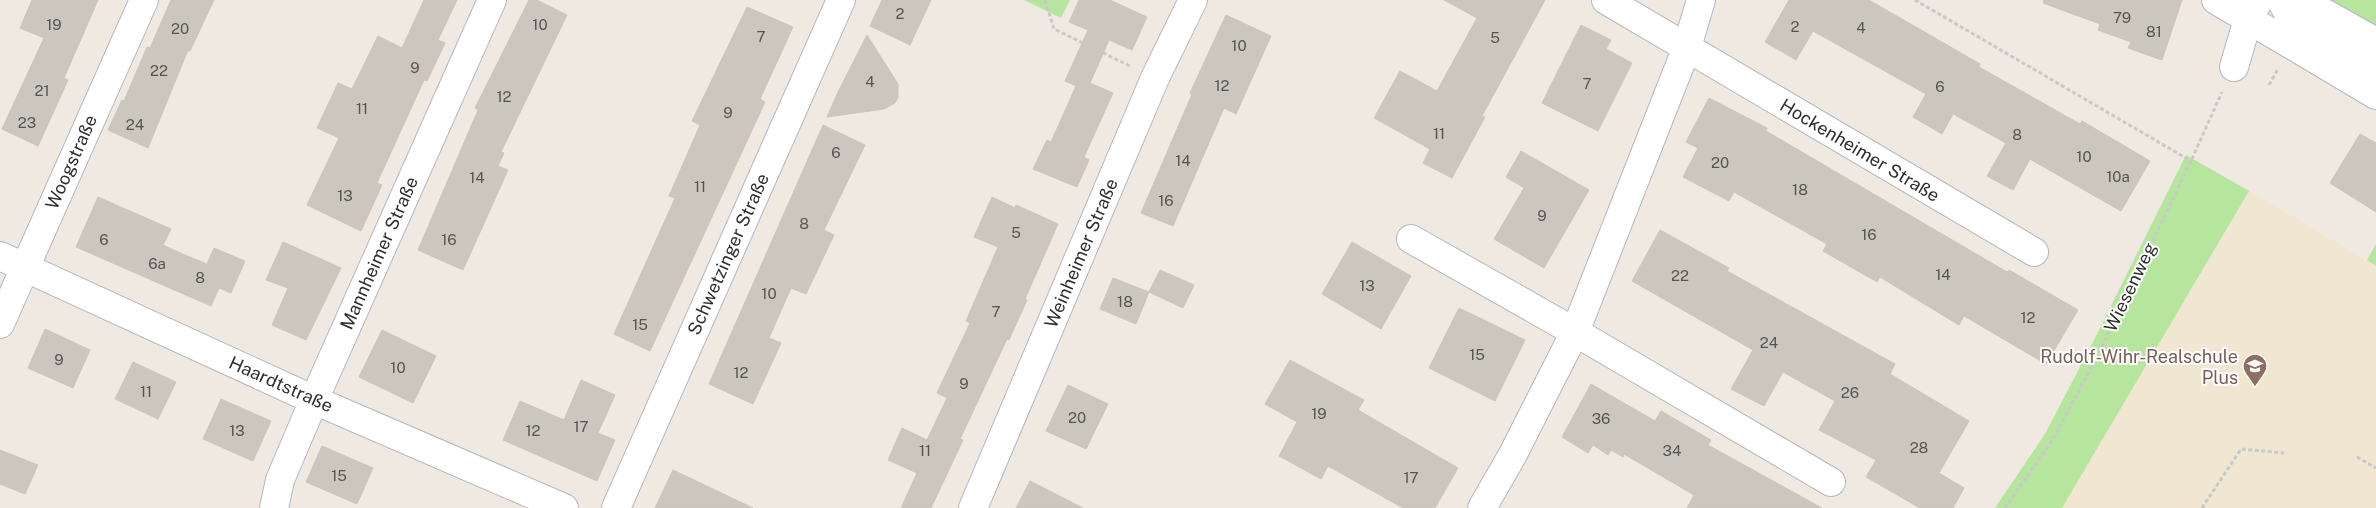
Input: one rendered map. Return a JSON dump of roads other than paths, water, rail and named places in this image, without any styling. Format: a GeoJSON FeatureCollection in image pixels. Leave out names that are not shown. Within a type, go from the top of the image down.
{"type":"FeatureCollection","features":[{"type":"Feature","properties":{"kind":"street","name":"Woogstraße"},"geometry":{"type":"LineString","coordinates":[[0,324],[12,261],[144,0]]}},
{"type":"Feature","properties":{"kind":"street","name":"Mannheimer Straße"},"geometry":{"type":"LineString","coordinates":[[274,508],[280,480],[314,400],[492,0]]}},
{"type":"Feature","properties":{"kind":"street","name":"Schwetzinger Straße"},"geometry":{"type":"LineString","coordinates":[[616,508],[841,0]]}},
{"type":"Feature","properties":{"kind":"street","name":"Weinheimer Straße"},"geometry":{"type":"LineString","coordinates":[[973,508],[1155,78],[1194,0]]}},
{"type":"Feature","properties":{"kind":"street","name":"Hockenheimer Straße"},"geometry":{"type":"LineString","coordinates":[[1606,0],[2034,252]]}},
{"type":"Feature","properties":{"kind":"street"},"geometry":{"type":"LineString","coordinates":[[1482,508],[1512,456],[1575,332],[1687,47],[1701,0]]}},
{"type":"Feature","properties":{"kind":"street"},"geometry":{"type":"LineString","coordinates":[[2216,0],[2254,9],[2376,95]]}},
{"type":"Feature","properties":{"kind":"street"},"geometry":{"type":"LineString","coordinates":[[2281,0],[2290,17],[2376,66]]}},
{"type":"Feature","properties":{"kind":"street"},"geometry":{"type":"LineString","coordinates":[[2301,0],[2376,42]]}},
{"type":"Feature","properties":{"kind":"street"},"geometry":{"type":"LineString","coordinates":[[2234,67],[2254,9]]}},
{"type":"Feature","properties":{"kind":"street"},"geometry":{"type":"LineString","coordinates":[[1411,239],[1575,332],[1831,482]]}},
{"type":"Feature","properties":{"kind":"street","name":"Haardtstraße"},"geometry":{"type":"LineString","coordinates":[[12,261],[314,400],[564,508]]}},
{"type":"Feature","properties":{"kind":"place","name":"Rudolf-Wihr-Realschule Plus"},"geometry":{"type":"Point","coordinates":[2255,387]}}]}
